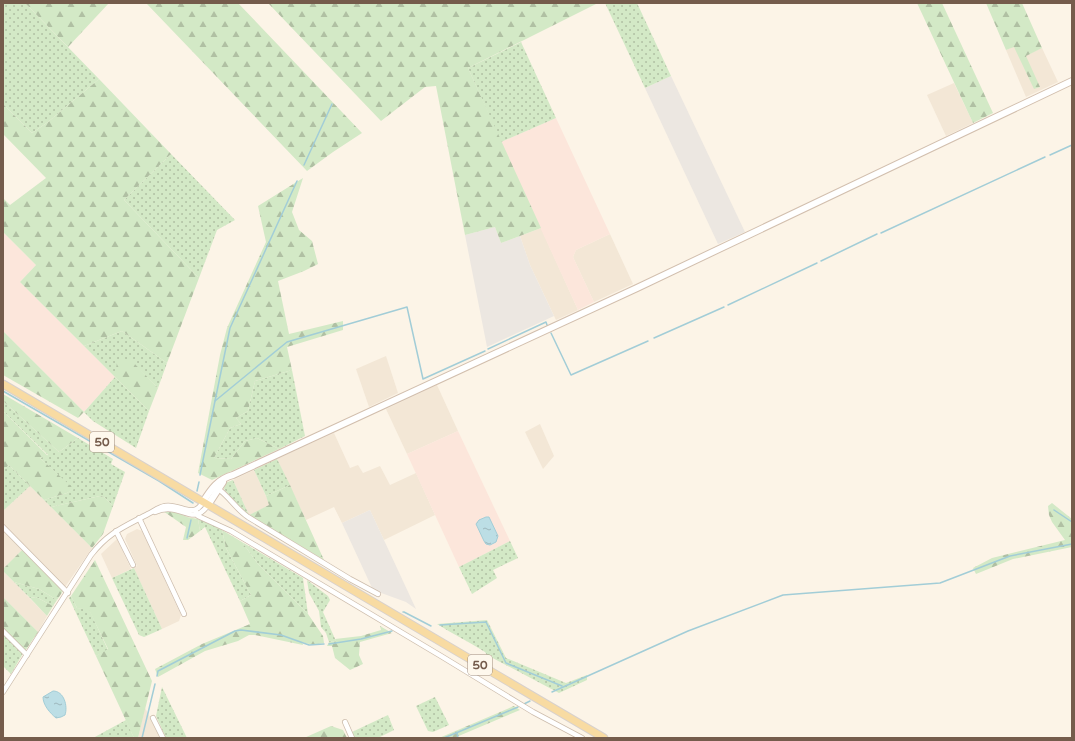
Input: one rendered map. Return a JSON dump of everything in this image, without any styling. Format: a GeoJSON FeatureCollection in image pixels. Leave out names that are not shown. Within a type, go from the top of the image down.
{"type":"FeatureCollection","features":[{"type":"Feature","properties":{"kind":"main road","name":"50"},"geometry":{"type":"LineString","coordinates":[[3,384],[604,738]]}},
{"type":"Feature","properties":{"kind":"street"},"geometry":{"type":"LineString","coordinates":[[196,512],[203,511],[216,487],[233,475],[629,291],[1072,81]]}},
{"type":"Feature","properties":{"kind":"street"},"geometry":{"type":"LineString","coordinates":[[216,487],[226,495],[240,512],[248,518],[378,594]]}},
{"type":"Feature","properties":{"kind":"street"},"geometry":{"type":"LineString","coordinates":[[3,692],[97,548],[107,537],[116,531],[166,505],[196,512],[231,531],[533,712],[582,738]]}},
{"type":"Feature","properties":{"kind":"street"},"geometry":{"type":"LineString","coordinates":[[139,518],[184,614]]}},
{"type":"Feature","properties":{"kind":"street"},"geometry":{"type":"LineString","coordinates":[[3,527],[68,593]]}},
{"type":"Feature","properties":{"kind":"street"},"geometry":{"type":"LineString","coordinates":[[116,531],[133,565]]}},
{"type":"Feature","properties":{"kind":"street"},"geometry":{"type":"LineString","coordinates":[[3,631],[27,655]]}},
{"type":"Feature","properties":{"kind":"street"},"geometry":{"type":"LineString","coordinates":[[153,718],[163,738]]}},
{"type":"Feature","properties":{"kind":"street"},"geometry":{"type":"LineString","coordinates":[[345,722],[352,738]]}},
{"type":"Feature","properties":{"kind":"shaded area"},"geometry":{"type":"Polygon","coordinates":[[[1021,43],[1026,55],[1042,48],[1058,82],[1026,97],[1006,50],[1021,43]]]}},
{"type":"Feature","properties":{"kind":"shaded area"},"geometry":{"type":"Polygon","coordinates":[[[671,76],[745,232],[718,244],[645,88],[671,76]]]}},
{"type":"Feature","properties":{"kind":"shaded area"},"geometry":{"type":"Polygon","coordinates":[[[954,83],[973,123],[946,136],[927,95],[954,83]]]}},
{"type":"Feature","properties":{"kind":"shaded area"},"geometry":{"type":"Polygon","coordinates":[[[556,118],[610,234],[576,250],[573,257],[594,302],[578,310],[501,142],[556,118]]]}},
{"type":"Feature","properties":{"kind":"shaded area"},"geometry":{"type":"Polygon","coordinates":[[[495,227],[501,243],[520,236],[530,265],[554,316],[487,347],[465,235],[495,227]]]}},
{"type":"Feature","properties":{"kind":"shaded area"},"geometry":{"type":"Polygon","coordinates":[[[541,228],[578,310],[556,320],[530,265],[520,236],[541,228]]]}},
{"type":"Feature","properties":{"kind":"shaded area"},"geometry":{"type":"Polygon","coordinates":[[[3,232],[36,265],[20,282],[115,377],[84,412],[3,331],[3,232]]]}},
{"type":"Feature","properties":{"kind":"shaded area"},"geometry":{"type":"Polygon","coordinates":[[[610,234],[633,284],[594,302],[573,257],[576,250],[610,234]]]}},
{"type":"Feature","properties":{"kind":"shaded area"},"geometry":{"type":"Polygon","coordinates":[[[386,356],[398,393],[369,407],[356,369],[386,356]]]}},
{"type":"Feature","properties":{"kind":"shaded area"},"geometry":{"type":"Polygon","coordinates":[[[437,385],[458,431],[407,454],[386,409],[437,385]]]}},
{"type":"Feature","properties":{"kind":"shaded area"},"geometry":{"type":"Polygon","coordinates":[[[540,424],[554,456],[543,469],[525,432],[540,424]]]}},
{"type":"Feature","properties":{"kind":"shaded area"},"geometry":{"type":"Polygon","coordinates":[[[458,431],[510,541],[459,567],[407,454],[458,431]]]}},
{"type":"Feature","properties":{"kind":"shaded area"},"geometry":{"type":"Polygon","coordinates":[[[334,433],[350,468],[358,465],[363,473],[380,466],[390,485],[416,473],[435,515],[384,540],[370,510],[342,523],[334,507],[306,520],[277,459],[334,433]]]}},
{"type":"Feature","properties":{"kind":"shaded area"},"geometry":{"type":"Polygon","coordinates":[[[254,470],[270,505],[249,515],[233,480],[254,470]]]}},
{"type":"Feature","properties":{"kind":"shaded area"},"geometry":{"type":"Polygon","coordinates":[[[30,486],[92,548],[65,587],[3,524],[3,511],[30,486]]]}},
{"type":"Feature","properties":{"kind":"shaded area"},"geometry":{"type":"Polygon","coordinates":[[[370,510],[416,609],[406,602],[373,590],[342,523],[370,510]]]}},
{"type":"Feature","properties":{"kind":"shaded area"},"geometry":{"type":"Polygon","coordinates":[[[137,529],[142,531],[181,615],[179,621],[162,629],[134,568],[137,566],[125,539],[127,534],[137,529]]]}},
{"type":"Feature","properties":{"kind":"shaded area"},"geometry":{"type":"Polygon","coordinates":[[[3,531],[22,550],[3,570],[3,531]]]}},
{"type":"Feature","properties":{"kind":"shaded area"},"geometry":{"type":"Polygon","coordinates":[[[117,539],[131,569],[112,578],[101,554],[117,539]]]}},
{"type":"Feature","properties":{"kind":"shaded area"},"geometry":{"type":"Polygon","coordinates":[[[3,571],[47,616],[38,632],[3,597],[3,571]]]}},
{"type":"Feature","properties":{"kind":"shaded area"},"geometry":{"type":"Polygon","coordinates":[[[145,708],[150,717],[160,738],[138,738],[145,708]]]}},
{"type":"Feature","properties":{"kind":"green space"},"geometry":{"type":"Polygon","coordinates":[[[3,3],[25,3],[99,79],[48,122],[32,133],[3,104],[3,3]]]}},
{"type":"Feature","properties":{"kind":"green space"},"geometry":{"type":"Polygon","coordinates":[[[25,3],[109,3],[68,47],[25,3]]]}},
{"type":"Feature","properties":{"kind":"green space"},"geometry":{"type":"Polygon","coordinates":[[[146,3],[238,3],[362,133],[307,171],[146,3]]]}},
{"type":"Feature","properties":{"kind":"green space"},"geometry":{"type":"Polygon","coordinates":[[[268,3],[598,3],[468,68],[541,228],[501,243],[495,227],[465,235],[436,86],[425,87],[381,121],[268,3]]]}},
{"type":"Feature","properties":{"kind":"green space"},"geometry":{"type":"Polygon","coordinates":[[[605,3],[637,3],[671,76],[645,88],[605,3]]]}},
{"type":"Feature","properties":{"kind":"green space"},"geometry":{"type":"Polygon","coordinates":[[[917,3],[942,3],[993,113],[973,123],[917,3]]]}},
{"type":"Feature","properties":{"kind":"green space"},"geometry":{"type":"Polygon","coordinates":[[[986,3],[1022,3],[1042,48],[1026,56],[1040,87],[1034,89],[1014,47],[1006,50],[986,3]]]}},
{"type":"Feature","properties":{"kind":"green space"},"geometry":{"type":"Polygon","coordinates":[[[521,42],[556,118],[501,142],[468,68],[521,42]]]}},
{"type":"Feature","properties":{"kind":"green space"},"geometry":{"type":"Polygon","coordinates":[[[99,79],[171,154],[124,200],[199,278],[167,363],[122,331],[84,346],[20,282],[36,265],[3,232],[3,198],[10,205],[46,178],[3,134],[3,104],[32,133],[48,122],[99,79]]]}},
{"type":"Feature","properties":{"kind":"green space"},"geometry":{"type":"Polygon","coordinates":[[[171,154],[235,220],[217,230],[199,278],[124,200],[171,154]]]}},
{"type":"Feature","properties":{"kind":"green space"},"geometry":{"type":"Polygon","coordinates":[[[303,178],[292,212],[299,230],[312,241],[318,264],[278,281],[289,334],[343,321],[343,330],[287,347],[292,370],[255,381],[248,411],[236,418],[241,424],[230,428],[214,458],[231,459],[245,441],[257,438],[279,449],[212,480],[198,473],[220,355],[227,328],[266,242],[258,206],[303,178]]]}},
{"type":"Feature","properties":{"kind":"green space"},"geometry":{"type":"Polygon","coordinates":[[[3,331],[84,412],[78,418],[3,375],[3,331]]]}},
{"type":"Feature","properties":{"kind":"green space"},"geometry":{"type":"Polygon","coordinates":[[[122,331],[167,363],[158,388],[130,360],[115,377],[84,346],[122,331]]]}},
{"type":"Feature","properties":{"kind":"green space"},"geometry":{"type":"Polygon","coordinates":[[[130,359],[158,388],[149,411],[115,377],[117,362],[130,359]]]}},
{"type":"Feature","properties":{"kind":"green space"},"geometry":{"type":"Polygon","coordinates":[[[292,370],[305,436],[279,449],[257,438],[245,441],[231,459],[214,458],[230,428],[241,424],[236,418],[248,411],[255,381],[292,370]]]}},
{"type":"Feature","properties":{"kind":"green space"},"geometry":{"type":"Polygon","coordinates":[[[115,377],[149,411],[136,448],[93,421],[84,412],[115,377]]]}},
{"type":"Feature","properties":{"kind":"green space"},"geometry":{"type":"Polygon","coordinates":[[[3,394],[78,438],[59,452],[3,401],[3,394]]]}},
{"type":"Feature","properties":{"kind":"green space"},"geometry":{"type":"Polygon","coordinates":[[[3,401],[59,452],[78,438],[113,459],[111,464],[125,472],[113,506],[104,497],[100,496],[51,507],[44,500],[67,493],[73,489],[40,458],[48,455],[3,411],[3,401]]]}},
{"type":"Feature","properties":{"kind":"green space"},"geometry":{"type":"Polygon","coordinates":[[[3,411],[48,456],[40,458],[74,489],[67,493],[44,500],[9,465],[3,470],[3,411]]]}},
{"type":"Feature","properties":{"kind":"green space"},"geometry":{"type":"Polygon","coordinates":[[[277,459],[290,485],[266,496],[254,470],[277,459]]]}},
{"type":"Feature","properties":{"kind":"green space"},"geometry":{"type":"Polygon","coordinates":[[[9,465],[30,486],[3,511],[3,470],[9,465]]]}},
{"type":"Feature","properties":{"kind":"green space"},"geometry":{"type":"Polygon","coordinates":[[[233,480],[249,515],[238,506],[224,489],[225,483],[233,480]]]}},
{"type":"Feature","properties":{"kind":"green space"},"geometry":{"type":"Polygon","coordinates":[[[290,485],[324,560],[249,515],[269,505],[266,496],[290,485]]]}},
{"type":"Feature","properties":{"kind":"green space"},"geometry":{"type":"Polygon","coordinates":[[[100,496],[104,497],[113,506],[103,534],[92,548],[51,507],[100,496]]]}},
{"type":"Feature","properties":{"kind":"green space"},"geometry":{"type":"Polygon","coordinates":[[[1052,503],[1072,519],[1072,547],[1013,559],[976,574],[973,568],[992,558],[1065,540],[1052,522],[1049,515],[1048,506],[1052,503]]]}},
{"type":"Feature","properties":{"kind":"green space"},"geometry":{"type":"Polygon","coordinates":[[[163,511],[174,511],[187,517],[198,519],[200,531],[188,540],[183,540],[186,527],[163,511]]]}},
{"type":"Feature","properties":{"kind":"green space"},"geometry":{"type":"Polygon","coordinates":[[[198,519],[222,530],[226,548],[251,595],[240,601],[205,527],[200,531],[198,519]]]}},
{"type":"Feature","properties":{"kind":"green space"},"geometry":{"type":"Polygon","coordinates":[[[222,530],[242,542],[258,564],[308,614],[323,636],[324,643],[308,644],[302,642],[303,645],[249,635],[238,641],[205,651],[158,677],[155,669],[202,644],[250,624],[240,601],[251,595],[226,548],[222,530]]]}},
{"type":"Feature","properties":{"kind":"green space"},"geometry":{"type":"Polygon","coordinates":[[[510,541],[518,558],[493,570],[497,578],[472,594],[459,567],[510,541]]]}},
{"type":"Feature","properties":{"kind":"green space"},"geometry":{"type":"Polygon","coordinates":[[[242,542],[303,578],[308,614],[258,564],[242,542]]]}},
{"type":"Feature","properties":{"kind":"green space"},"geometry":{"type":"Polygon","coordinates":[[[22,550],[63,591],[57,600],[39,589],[14,582],[3,571],[3,569],[22,550]]]}},
{"type":"Feature","properties":{"kind":"green space"},"geometry":{"type":"Polygon","coordinates":[[[95,560],[152,681],[138,738],[134,738],[96,656],[108,649],[89,610],[77,608],[71,596],[95,560]]]}},
{"type":"Feature","properties":{"kind":"green space"},"geometry":{"type":"Polygon","coordinates":[[[134,568],[162,629],[144,637],[139,635],[112,578],[134,568]]]}},
{"type":"Feature","properties":{"kind":"green space"},"geometry":{"type":"Polygon","coordinates":[[[307,580],[328,596],[330,600],[323,612],[336,641],[329,642],[326,633],[321,627],[319,611],[309,593],[307,580]]]}},
{"type":"Feature","properties":{"kind":"green space"},"geometry":{"type":"Polygon","coordinates":[[[14,582],[39,589],[57,600],[53,606],[36,597],[30,598],[14,582]]]}},
{"type":"Feature","properties":{"kind":"green space"},"geometry":{"type":"Polygon","coordinates":[[[71,596],[77,608],[89,609],[108,650],[96,656],[69,598],[71,596]]]}},
{"type":"Feature","properties":{"kind":"green space"},"geometry":{"type":"Polygon","coordinates":[[[3,597],[38,632],[25,651],[3,629],[3,597]]]}},
{"type":"Feature","properties":{"kind":"green space"},"geometry":{"type":"Polygon","coordinates":[[[36,597],[53,606],[47,616],[30,598],[36,597]]]}},
{"type":"Feature","properties":{"kind":"green space"},"geometry":{"type":"Polygon","coordinates":[[[487,620],[506,658],[566,683],[587,675],[587,680],[559,693],[487,655],[485,652],[437,624],[487,620]]]}},
{"type":"Feature","properties":{"kind":"green space"},"geometry":{"type":"Polygon","coordinates":[[[380,626],[392,633],[360,642],[359,655],[363,664],[350,670],[335,658],[332,646],[327,646],[329,642],[336,641],[335,639],[361,636],[381,630],[380,626]]]}},
{"type":"Feature","properties":{"kind":"green space"},"geometry":{"type":"Polygon","coordinates":[[[3,634],[22,653],[11,674],[3,666],[3,634]]]}},
{"type":"Feature","properties":{"kind":"green space"},"geometry":{"type":"Polygon","coordinates":[[[162,687],[187,738],[166,738],[156,716],[162,687]]]}},
{"type":"Feature","properties":{"kind":"green space"},"geometry":{"type":"Polygon","coordinates":[[[435,697],[449,725],[433,732],[428,731],[416,706],[435,697]]]}},
{"type":"Feature","properties":{"kind":"green space"},"geometry":{"type":"Polygon","coordinates":[[[514,706],[520,710],[454,738],[439,738],[514,706]]]}},
{"type":"Feature","properties":{"kind":"green space"},"geometry":{"type":"Polygon","coordinates":[[[388,715],[394,730],[378,738],[355,738],[352,732],[388,715]]]}},
{"type":"Feature","properties":{"kind":"green space"},"geometry":{"type":"Polygon","coordinates":[[[126,720],[134,738],[93,738],[126,720]]]}},
{"type":"Feature","properties":{"kind":"green space"},"geometry":{"type":"Polygon","coordinates":[[[331,726],[343,730],[347,738],[304,738],[331,726]]]}},
{"type":"Feature","properties":{"kind":"water"},"geometry":{"type":"Polygon","coordinates":[[[489,517],[498,536],[496,542],[490,545],[486,544],[484,541],[476,524],[479,520],[489,517]]]}},
{"type":"Feature","properties":{"kind":"water"},"geometry":{"type":"Polygon","coordinates":[[[53,691],[60,693],[65,703],[65,715],[61,717],[56,718],[44,703],[43,697],[53,691]]]}},
{"type":"Feature","properties":{"kind":"waterway"},"geometry":{"type":"LineString","coordinates":[[304,165],[332,104]]}},
{"type":"Feature","properties":{"kind":"waterway"},"geometry":{"type":"LineString","coordinates":[[1050,155],[1072,145]]}},
{"type":"Feature","properties":{"kind":"waterway"},"geometry":{"type":"LineString","coordinates":[[881,233],[1045,157]]}},
{"type":"Feature","properties":{"kind":"waterway"},"geometry":{"type":"LineString","coordinates":[[215,401],[230,328],[297,181]]}},
{"type":"Feature","properties":{"kind":"waterway"},"geometry":{"type":"LineString","coordinates":[[821,261],[877,234]]}},
{"type":"Feature","properties":{"kind":"waterway"},"geometry":{"type":"LineString","coordinates":[[728,305],[817,263]]}},
{"type":"Feature","properties":{"kind":"waterway"},"geometry":{"type":"LineString","coordinates":[[200,475],[215,401],[287,342],[407,307],[423,379],[485,351]]}},
{"type":"Feature","properties":{"kind":"waterway"},"geometry":{"type":"LineString","coordinates":[[654,338],[724,307]]}},
{"type":"Feature","properties":{"kind":"waterway"},"geometry":{"type":"LineString","coordinates":[[488,349],[546,322],[547,325]]}},
{"type":"Feature","properties":{"kind":"waterway"},"geometry":{"type":"LineString","coordinates":[[551,333],[571,375],[648,341]]}},
{"type":"Feature","properties":{"kind":"waterway"},"geometry":{"type":"LineString","coordinates":[[3,391],[159,481],[193,503]]}},
{"type":"Feature","properties":{"kind":"waterway"},"geometry":{"type":"LineString","coordinates":[[197,491],[199,482]]}},
{"type":"Feature","properties":{"kind":"waterway"},"geometry":{"type":"LineString","coordinates":[[1054,510],[1072,522]]}},
{"type":"Feature","properties":{"kind":"waterway"},"geometry":{"type":"LineString","coordinates":[[187,538],[191,520]]}},
{"type":"Feature","properties":{"kind":"waterway"},"geometry":{"type":"LineString","coordinates":[[552,692],[688,631],[783,595],[940,583],[1010,556],[1072,544]]}},
{"type":"Feature","properties":{"kind":"waterway"},"geometry":{"type":"LineString","coordinates":[[403,612],[431,626]]}},
{"type":"Feature","properties":{"kind":"waterway"},"geometry":{"type":"LineString","coordinates":[[440,625],[486,622],[506,663],[562,686]]}},
{"type":"Feature","properties":{"kind":"waterway"},"geometry":{"type":"LineString","coordinates":[[157,676],[158,671],[235,631],[241,630],[281,635],[309,645],[324,644]]}},
{"type":"Feature","properties":{"kind":"waterway"},"geometry":{"type":"LineString","coordinates":[[329,644],[361,639],[392,631]]}},
{"type":"Feature","properties":{"kind":"waterway"},"geometry":{"type":"LineString","coordinates":[[142,738],[155,684]]}},
{"type":"Feature","properties":{"kind":"waterway"},"geometry":{"type":"LineString","coordinates":[[524,704],[530,701]]}},
{"type":"Feature","properties":{"kind":"waterway"},"geometry":{"type":"LineString","coordinates":[[444,738],[518,707]]}},
{"type":"Feature","properties":{"kind":"waterway"},"geometry":{"type":"LineString","coordinates":[[457,733],[458,738]]}}]}
